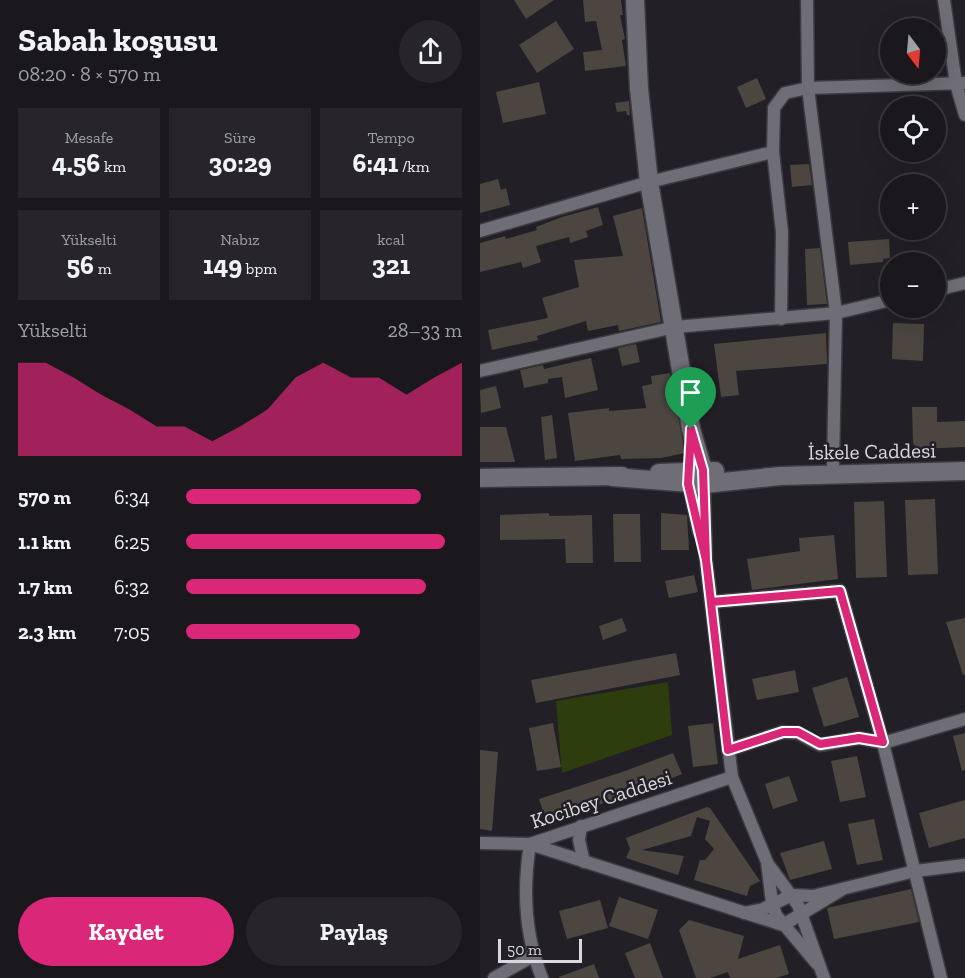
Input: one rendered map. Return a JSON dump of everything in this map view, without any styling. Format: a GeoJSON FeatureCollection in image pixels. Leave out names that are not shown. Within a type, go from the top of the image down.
{"type":"FeatureCollection","features":[{"type":"Feature","properties":{"kind":"street"},"geometry":{"type":"LineString","coordinates":[[635,0],[639,89],[649,182],[691,429],[732,777],[767,862],[792,896],[824,978]]}},
{"type":"Feature","properties":{"kind":"street"},"geometry":{"type":"LineString","coordinates":[[807,0],[808,88],[836,313],[832,465]]}},
{"type":"Feature","properties":{"kind":"street"},"geometry":{"type":"LineString","coordinates":[[944,0],[965,115]]}},
{"type":"Feature","properties":{"kind":"street"},"geometry":{"type":"LineString","coordinates":[[781,319],[782,232],[772,152],[774,108],[785,93],[808,88],[960,83]]}},
{"type":"Feature","properties":{"kind":"street"},"geometry":{"type":"LineString","coordinates":[[480,231],[649,182],[772,152]]}},
{"type":"Feature","properties":{"kind":"street"},"geometry":{"type":"LineString","coordinates":[[946,288],[965,283]]}},
{"type":"Feature","properties":{"kind":"street"},"geometry":{"type":"LineString","coordinates":[[480,371],[675,327],[836,313],[880,303]]}},
{"type":"Feature","properties":{"kind":"street","name":"İskele Caddesi"},"geometry":{"type":"LineString","coordinates":[[480,478],[780,476],[965,471]]}},
{"type":"Feature","properties":{"kind":"street"},"geometry":{"type":"LineString","coordinates":[[711,602],[840,591],[883,742],[941,978]]}},
{"type":"Feature","properties":{"kind":"street"},"geometry":{"type":"LineString","coordinates":[[728,750],[783,732],[798,732],[820,744],[859,738],[883,742],[965,719]]}},
{"type":"Feature","properties":{"kind":"street","name":"Kocibey Caddesi"},"geometry":{"type":"LineString","coordinates":[[480,843],[530,844],[732,777]]}},
{"type":"Feature","properties":{"kind":"street"},"geometry":{"type":"LineString","coordinates":[[581,826],[579,840],[584,862]]}},
{"type":"Feature","properties":{"kind":"street"},"geometry":{"type":"LineString","coordinates":[[542,978],[533,956],[529,934],[526,868],[530,844],[783,926],[842,890]]}},
{"type":"Feature","properties":{"kind":"street"},"geometry":{"type":"LineString","coordinates":[[767,862],[772,903],[783,926],[817,964]]}},
{"type":"Feature","properties":{"kind":"street"},"geometry":{"type":"LineString","coordinates":[[743,913],[763,909],[792,896],[813,896],[915,871],[965,865]]}},
{"type":"Feature","properties":{"kind":"street"},"geometry":{"type":"LineString","coordinates":[[494,978],[533,956]]}},
{"type":"Feature","properties":{"kind":"green space"},"geometry":{"type":"Polygon","coordinates":[[[668,682],[672,735],[562,773],[556,701],[668,682]]]}},
{"type":"Feature","properties":{"kind":"building"},"geometry":{"type":"Polygon","coordinates":[[[514,0],[554,0],[526,19],[514,0]]]}},
{"type":"Feature","properties":{"kind":"building"},"geometry":{"type":"Polygon","coordinates":[[[583,0],[621,0],[623,15],[620,15],[625,39],[622,40],[626,66],[585,71],[583,52],[602,50],[596,21],[585,22],[583,0]]]}},
{"type":"Feature","properties":{"kind":"building"},"geometry":{"type":"Polygon","coordinates":[[[556,21],[574,49],[537,73],[519,45],[556,21]]]}},
{"type":"Feature","properties":{"kind":"building"},"geometry":{"type":"Polygon","coordinates":[[[757,78],[766,99],[746,108],[737,87],[757,78]]]}},
{"type":"Feature","properties":{"kind":"building"},"geometry":{"type":"Polygon","coordinates":[[[539,82],[546,114],[503,123],[496,92],[539,82]]]}},
{"type":"Feature","properties":{"kind":"building"},"geometry":{"type":"Polygon","coordinates":[[[629,101],[630,115],[627,115],[626,111],[617,112],[615,103],[629,101]]]}},
{"type":"Feature","properties":{"kind":"building"},"geometry":{"type":"Polygon","coordinates":[[[809,164],[812,185],[792,187],[790,165],[809,164]]]}},
{"type":"Feature","properties":{"kind":"building"},"geometry":{"type":"Polygon","coordinates":[[[498,179],[501,190],[506,188],[510,205],[480,213],[480,184],[498,179]]]}},
{"type":"Feature","properties":{"kind":"building"},"geometry":{"type":"Polygon","coordinates":[[[598,207],[603,225],[586,231],[588,237],[570,243],[569,237],[536,246],[541,262],[523,268],[521,262],[480,272],[480,243],[505,236],[506,239],[537,230],[536,227],[562,217],[598,207]]]}},
{"type":"Feature","properties":{"kind":"building"},"geometry":{"type":"Polygon","coordinates":[[[642,208],[661,322],[619,331],[618,325],[588,331],[586,321],[537,336],[538,340],[492,350],[488,330],[548,318],[542,298],[579,287],[574,260],[623,256],[613,216],[642,208]]]}},
{"type":"Feature","properties":{"kind":"building"},"geometry":{"type":"Polygon","coordinates":[[[889,240],[890,252],[880,252],[880,262],[850,265],[848,242],[889,240]]]}},
{"type":"Feature","properties":{"kind":"building"},"geometry":{"type":"Polygon","coordinates":[[[820,248],[827,304],[807,305],[805,249],[820,248]]]}},
{"type":"Feature","properties":{"kind":"building"},"geometry":{"type":"Polygon","coordinates":[[[893,323],[924,324],[923,361],[892,359],[893,323]]]}},
{"type":"Feature","properties":{"kind":"building"},"geometry":{"type":"Polygon","coordinates":[[[826,333],[827,364],[736,371],[739,395],[721,397],[714,344],[826,333]]]}},
{"type":"Feature","properties":{"kind":"building"},"geometry":{"type":"Polygon","coordinates":[[[636,344],[640,362],[622,366],[618,348],[636,344]]]}},
{"type":"Feature","properties":{"kind":"building"},"geometry":{"type":"Polygon","coordinates":[[[591,358],[598,390],[565,398],[562,377],[548,379],[548,383],[524,388],[520,370],[543,365],[544,369],[591,358]]]}},
{"type":"Feature","properties":{"kind":"building"},"geometry":{"type":"Polygon","coordinates":[[[670,373],[685,453],[661,458],[621,459],[620,455],[575,461],[568,413],[609,408],[609,411],[646,408],[642,386],[652,384],[651,376],[670,373]]]}},
{"type":"Feature","properties":{"kind":"building"},"geometry":{"type":"Polygon","coordinates":[[[496,386],[501,408],[481,413],[480,390],[496,386]]]}},
{"type":"Feature","properties":{"kind":"building"},"geometry":{"type":"Polygon","coordinates":[[[912,407],[937,407],[937,422],[965,421],[965,447],[918,449],[913,443],[912,407]]]}},
{"type":"Feature","properties":{"kind":"building"},"geometry":{"type":"Polygon","coordinates":[[[552,415],[557,458],[545,460],[541,417],[552,415]]]}},
{"type":"Feature","properties":{"kind":"building"},"geometry":{"type":"Polygon","coordinates":[[[480,427],[506,427],[515,462],[480,462],[480,427]]]}},
{"type":"Feature","properties":{"kind":"building"},"geometry":{"type":"Polygon","coordinates":[[[935,499],[938,574],[908,575],[905,500],[935,499]]]}},
{"type":"Feature","properties":{"kind":"building"},"geometry":{"type":"Polygon","coordinates":[[[884,501],[887,577],[856,578],[854,502],[884,501]]]}},
{"type":"Feature","properties":{"kind":"building"},"geometry":{"type":"Polygon","coordinates":[[[549,513],[549,516],[592,515],[593,563],[566,563],[565,539],[500,540],[500,515],[549,513]]]}},
{"type":"Feature","properties":{"kind":"building"},"geometry":{"type":"Polygon","coordinates":[[[661,513],[687,515],[689,550],[661,550],[661,513]]]}},
{"type":"Feature","properties":{"kind":"building"},"geometry":{"type":"Polygon","coordinates":[[[613,514],[640,514],[641,562],[614,562],[613,514]]]}},
{"type":"Feature","properties":{"kind":"building"},"geometry":{"type":"Polygon","coordinates":[[[834,535],[838,579],[752,590],[747,559],[800,551],[799,538],[834,535]]]}},
{"type":"Feature","properties":{"kind":"building"},"geometry":{"type":"Polygon","coordinates":[[[694,575],[698,592],[669,598],[665,581],[694,575]]]}},
{"type":"Feature","properties":{"kind":"building"},"geometry":{"type":"Polygon","coordinates":[[[622,618],[627,631],[603,640],[599,626],[622,618]]]}},
{"type":"Feature","properties":{"kind":"building"},"geometry":{"type":"Polygon","coordinates":[[[965,618],[965,674],[963,675],[946,622],[965,618]]]}},
{"type":"Feature","properties":{"kind":"building"},"geometry":{"type":"Polygon","coordinates":[[[676,653],[680,675],[536,703],[531,680],[676,653]]]}},
{"type":"Feature","properties":{"kind":"building"},"geometry":{"type":"Polygon","coordinates":[[[795,670],[799,692],[757,700],[752,679],[795,670]]]}},
{"type":"Feature","properties":{"kind":"building"},"geometry":{"type":"Polygon","coordinates":[[[847,677],[859,717],[824,727],[812,688],[847,677]]]}},
{"type":"Feature","properties":{"kind":"building"},"geometry":{"type":"Polygon","coordinates":[[[553,723],[561,767],[537,771],[529,728],[553,723]]]}},
{"type":"Feature","properties":{"kind":"building"},"geometry":{"type":"Polygon","coordinates":[[[713,723],[718,764],[693,767],[688,726],[713,723]]]}},
{"type":"Feature","properties":{"kind":"building"},"geometry":{"type":"Polygon","coordinates":[[[965,733],[965,770],[962,771],[953,736],[965,733]]]}},
{"type":"Feature","properties":{"kind":"building"},"geometry":{"type":"Polygon","coordinates":[[[480,750],[498,752],[492,831],[480,829],[480,750]]]}},
{"type":"Feature","properties":{"kind":"building"},"geometry":{"type":"Polygon","coordinates":[[[673,753],[682,774],[636,793],[546,821],[539,799],[673,753]]]}},
{"type":"Feature","properties":{"kind":"building"},"geometry":{"type":"Polygon","coordinates":[[[857,756],[866,797],[840,802],[831,761],[857,756]]]}},
{"type":"Feature","properties":{"kind":"building"},"geometry":{"type":"Polygon","coordinates":[[[789,776],[798,801],[773,809],[765,784],[789,776]]]}},
{"type":"Feature","properties":{"kind":"building"},"geometry":{"type":"Polygon","coordinates":[[[965,800],[965,838],[929,848],[919,813],[965,800]]]}},
{"type":"Feature","properties":{"kind":"building"},"geometry":{"type":"Polygon","coordinates":[[[707,807],[710,808],[760,881],[750,886],[747,896],[694,880],[700,860],[705,860],[714,849],[705,839],[710,821],[697,817],[691,836],[642,850],[684,856],[678,875],[626,858],[630,849],[626,838],[707,807]]]}},
{"type":"Feature","properties":{"kind":"building"},"geometry":{"type":"Polygon","coordinates":[[[874,819],[883,860],[857,865],[848,824],[874,819]]]}},
{"type":"Feature","properties":{"kind":"building"},"geometry":{"type":"Polygon","coordinates":[[[824,841],[832,869],[790,880],[780,853],[824,841]]]}},
{"type":"Feature","properties":{"kind":"building"},"geometry":{"type":"Polygon","coordinates":[[[911,889],[919,922],[834,939],[827,908],[911,889]]]}},
{"type":"Feature","properties":{"kind":"building"},"geometry":{"type":"Polygon","coordinates":[[[619,897],[658,910],[648,939],[609,926],[619,897]]]}},
{"type":"Feature","properties":{"kind":"building"},"geometry":{"type":"Polygon","coordinates":[[[600,900],[608,928],[567,939],[559,911],[600,900]]]}},
{"type":"Feature","properties":{"kind":"building"},"geometry":{"type":"Polygon","coordinates":[[[689,920],[744,936],[738,959],[780,945],[789,974],[776,978],[730,978],[728,972],[710,978],[696,978],[679,930],[689,920]]]}},
{"type":"Feature","properties":{"kind":"building"},"geometry":{"type":"Polygon","coordinates":[[[650,943],[663,978],[635,978],[625,953],[650,943]]]}},
{"type":"Feature","properties":{"kind":"building"},"geometry":{"type":"Polygon","coordinates":[[[594,964],[599,978],[559,978],[559,977],[594,964]]]}},
{"type":"Feature","properties":{"kind":"route"},"geometry":{"type":"LineString","coordinates":[[691,429],[688,484],[706,560],[711,602],[840,591],[883,742],[859,738],[820,744],[798,732],[783,732],[728,750],[706,560],[703,470],[691,429]]}}]}
